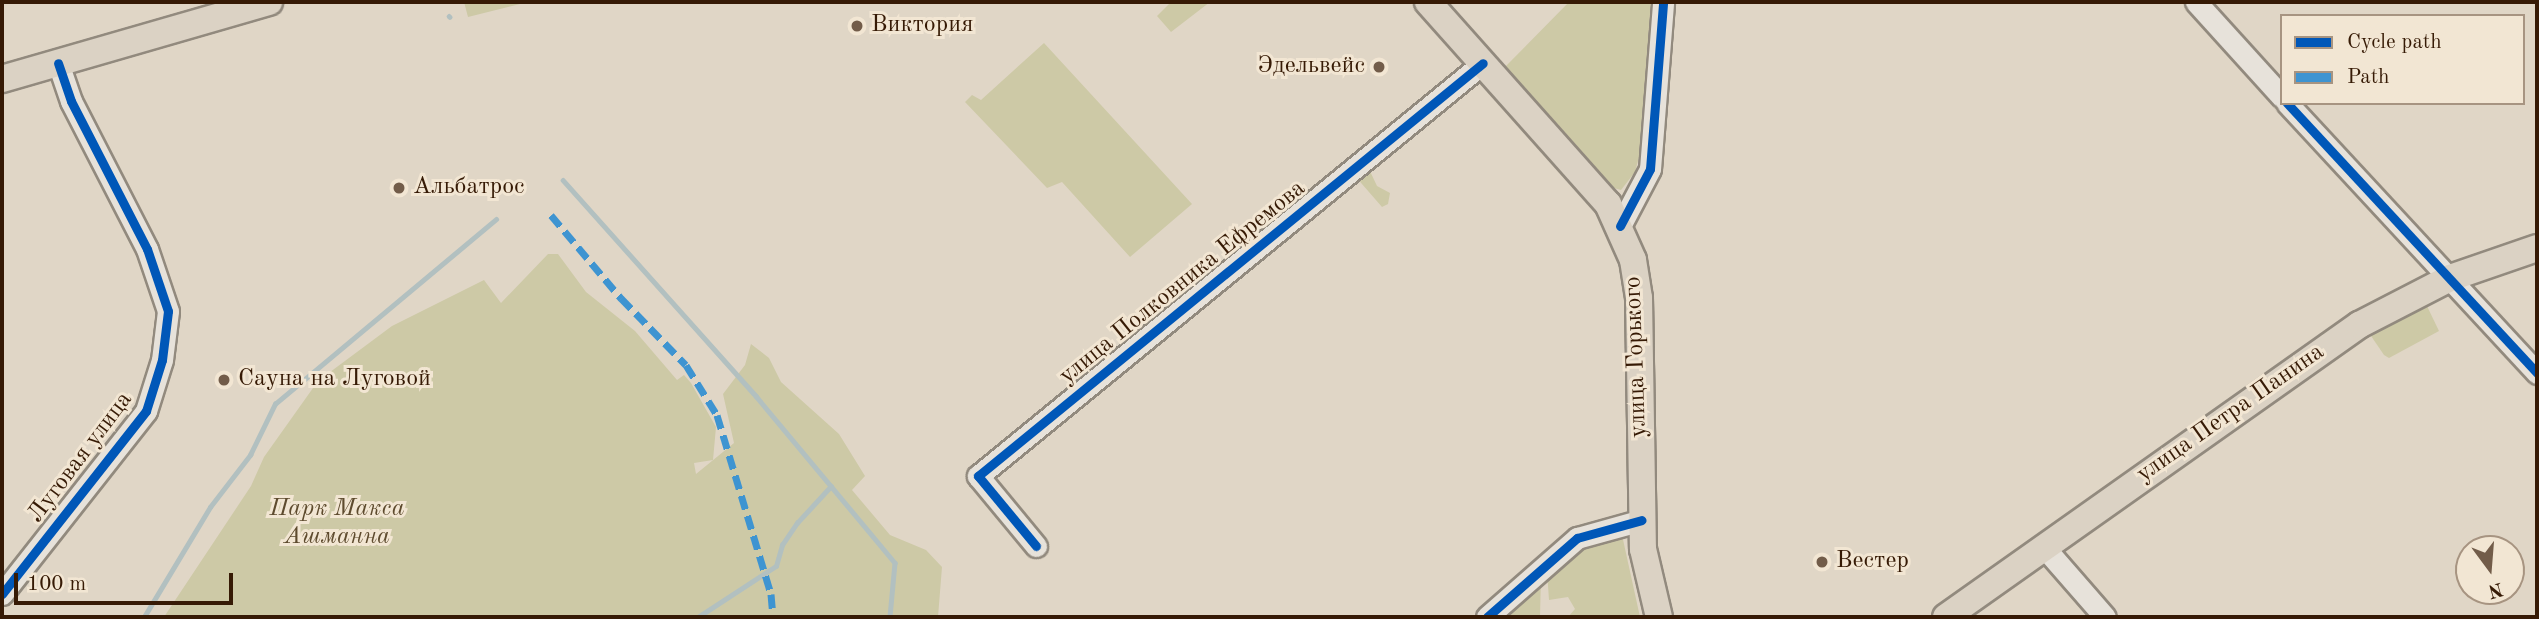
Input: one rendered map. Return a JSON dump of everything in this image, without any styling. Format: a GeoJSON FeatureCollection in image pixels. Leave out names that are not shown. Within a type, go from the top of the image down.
{"type":"FeatureCollection","features":[{"type":"Feature","properties":{"kind":"main road"},"geometry":{"type":"LineString","coordinates":[[2,79],[269,2]]}},
{"type":"Feature","properties":{"kind":"main road","name":"улица Горького"},"geometry":{"type":"LineString","coordinates":[[1428,2],[1608,204],[1633,260],[1639,298],[1642,520],[1648,582],[1659,617]]}},
{"type":"Feature","properties":{"kind":"main road","name":"улица Петра Панина"},"geometry":{"type":"LineString","coordinates":[[1946,617],[2359,324],[2450,278],[2537,248]]}},
{"type":"Feature","properties":{"kind":"street"},"geometry":{"type":"LineString","coordinates":[[1620,226],[1650,169],[1663,2]]}},
{"type":"Feature","properties":{"kind":"street"},"geometry":{"type":"LineString","coordinates":[[2196,2],[2280,95]]}},
{"type":"Feature","properties":{"kind":"street","name":"Луговая улица"},"geometry":{"type":"LineString","coordinates":[[2,594],[146,411],[162,360],[167,311],[147,249],[71,101],[58,63]]}},
{"type":"Feature","properties":{"kind":"street","name":"улица Полковника Ефремова"},"geometry":{"type":"LineString","coordinates":[[1036,546],[978,476],[1483,63]]}},
{"type":"Feature","properties":{"kind":"street"},"geometry":{"type":"LineString","coordinates":[[2289,105],[2537,373]]}},
{"type":"Feature","properties":{"kind":"street"},"geometry":{"type":"LineString","coordinates":[[1487,617],[1577,538],[1642,520]]}},
{"type":"Feature","properties":{"kind":"street"},"geometry":{"type":"LineString","coordinates":[[2043,546],[2105,617]]}},
{"type":"Feature","properties":{"kind":"green space"},"geometry":{"type":"Polygon","coordinates":[[[464,2],[528,2],[468,17],[464,2]]]}},
{"type":"Feature","properties":{"kind":"green space"},"geometry":{"type":"Polygon","coordinates":[[[1171,2],[1210,2],[1171,32],[1157,16],[1171,2]]]}},
{"type":"Feature","properties":{"kind":"green space"},"geometry":{"type":"Polygon","coordinates":[[[1569,2],[1651,2],[1639,157],[1635,172],[1621,190],[1607,186],[1505,67],[1569,2]]]}},
{"type":"Feature","properties":{"kind":"green space"},"geometry":{"type":"Polygon","coordinates":[[[1044,43],[1192,204],[1130,257],[1062,182],[1047,188],[965,102],[972,95],[981,100],[1044,43]]]}},
{"type":"Feature","properties":{"kind":"green space"},"geometry":{"type":"Polygon","coordinates":[[[1368,167],[1377,186],[1390,193],[1388,204],[1382,207],[1355,176],[1368,167]]]}},
{"type":"Feature","properties":{"kind":"green space","name":"Парк Макса Ашманна"},"geometry":{"type":"Polygon","coordinates":[[[548,254],[558,254],[586,292],[635,331],[677,380],[684,375],[691,383],[716,427],[713,460],[694,463],[696,474],[734,443],[723,394],[745,365],[751,344],[769,358],[781,382],[839,434],[865,476],[852,490],[890,535],[926,550],[942,567],[938,617],[164,617],[251,486],[264,457],[318,381],[392,326],[484,280],[501,303],[548,254]]]}},
{"type":"Feature","properties":{"kind":"green space"},"geometry":{"type":"Polygon","coordinates":[[[2426,304],[2439,331],[2389,358],[2384,355],[2369,333],[2426,304]]]}},
{"type":"Feature","properties":{"kind":"green space"},"geometry":{"type":"Polygon","coordinates":[[[1622,535],[1640,617],[1568,617],[1575,609],[1568,597],[1549,600],[1547,571],[1584,543],[1622,535]]]}},
{"type":"Feature","properties":{"kind":"green space"},"geometry":{"type":"Polygon","coordinates":[[[1541,576],[1540,617],[1498,617],[1541,576]]]}},
{"type":"Feature","properties":{"kind":"waterway"},"geometry":{"type":"LineString","coordinates":[[563,180],[756,396],[895,563],[890,617]]}},
{"type":"Feature","properties":{"kind":"waterway"},"geometry":{"type":"LineString","coordinates":[[144,617],[210,507],[250,455],[275,404],[496,219]]}},
{"type":"Feature","properties":{"kind":"waterway"},"geometry":{"type":"LineString","coordinates":[[698,617],[776,566],[782,545],[797,523],[831,486]]}},
{"type":"Feature","properties":{"kind":"marked path"},"geometry":{"type":"LineString","coordinates":[[551,215],[621,298],[686,365],[717,415],[771,594],[773,617]]}},
{"type":"Feature","properties":{"kind":"cycle path"},"geometry":{"type":"LineString","coordinates":[[1620,226],[1650,169],[1663,2]]}},
{"type":"Feature","properties":{"kind":"cycle path"},"geometry":{"type":"LineString","coordinates":[[2,594],[146,411],[162,360],[168,311],[147,249],[71,101],[58,63]]}},
{"type":"Feature","properties":{"kind":"cycle path"},"geometry":{"type":"LineString","coordinates":[[1036,546],[978,476],[1483,63]]}},
{"type":"Feature","properties":{"kind":"cycle path"},"geometry":{"type":"LineString","coordinates":[[2289,105],[2537,373]]}},
{"type":"Feature","properties":{"kind":"cycle path"},"geometry":{"type":"LineString","coordinates":[[1487,617],[1577,538],[1642,520]]}},
{"type":"Feature","properties":{"kind":"place","name":"Виктория"},"geometry":{"type":"Point","coordinates":[857,26]}},
{"type":"Feature","properties":{"kind":"place","name":"Эдельвейс"},"geometry":{"type":"Point","coordinates":[1379,67]}},
{"type":"Feature","properties":{"kind":"place","name":"Альбатрос"},"geometry":{"type":"Point","coordinates":[399,188]}},
{"type":"Feature","properties":{"kind":"place","name":"Сауна на Луговой"},"geometry":{"type":"Point","coordinates":[224,380]}},
{"type":"Feature","properties":{"kind":"place","name":"Вестер"},"geometry":{"type":"Point","coordinates":[1822,562]}}]}
